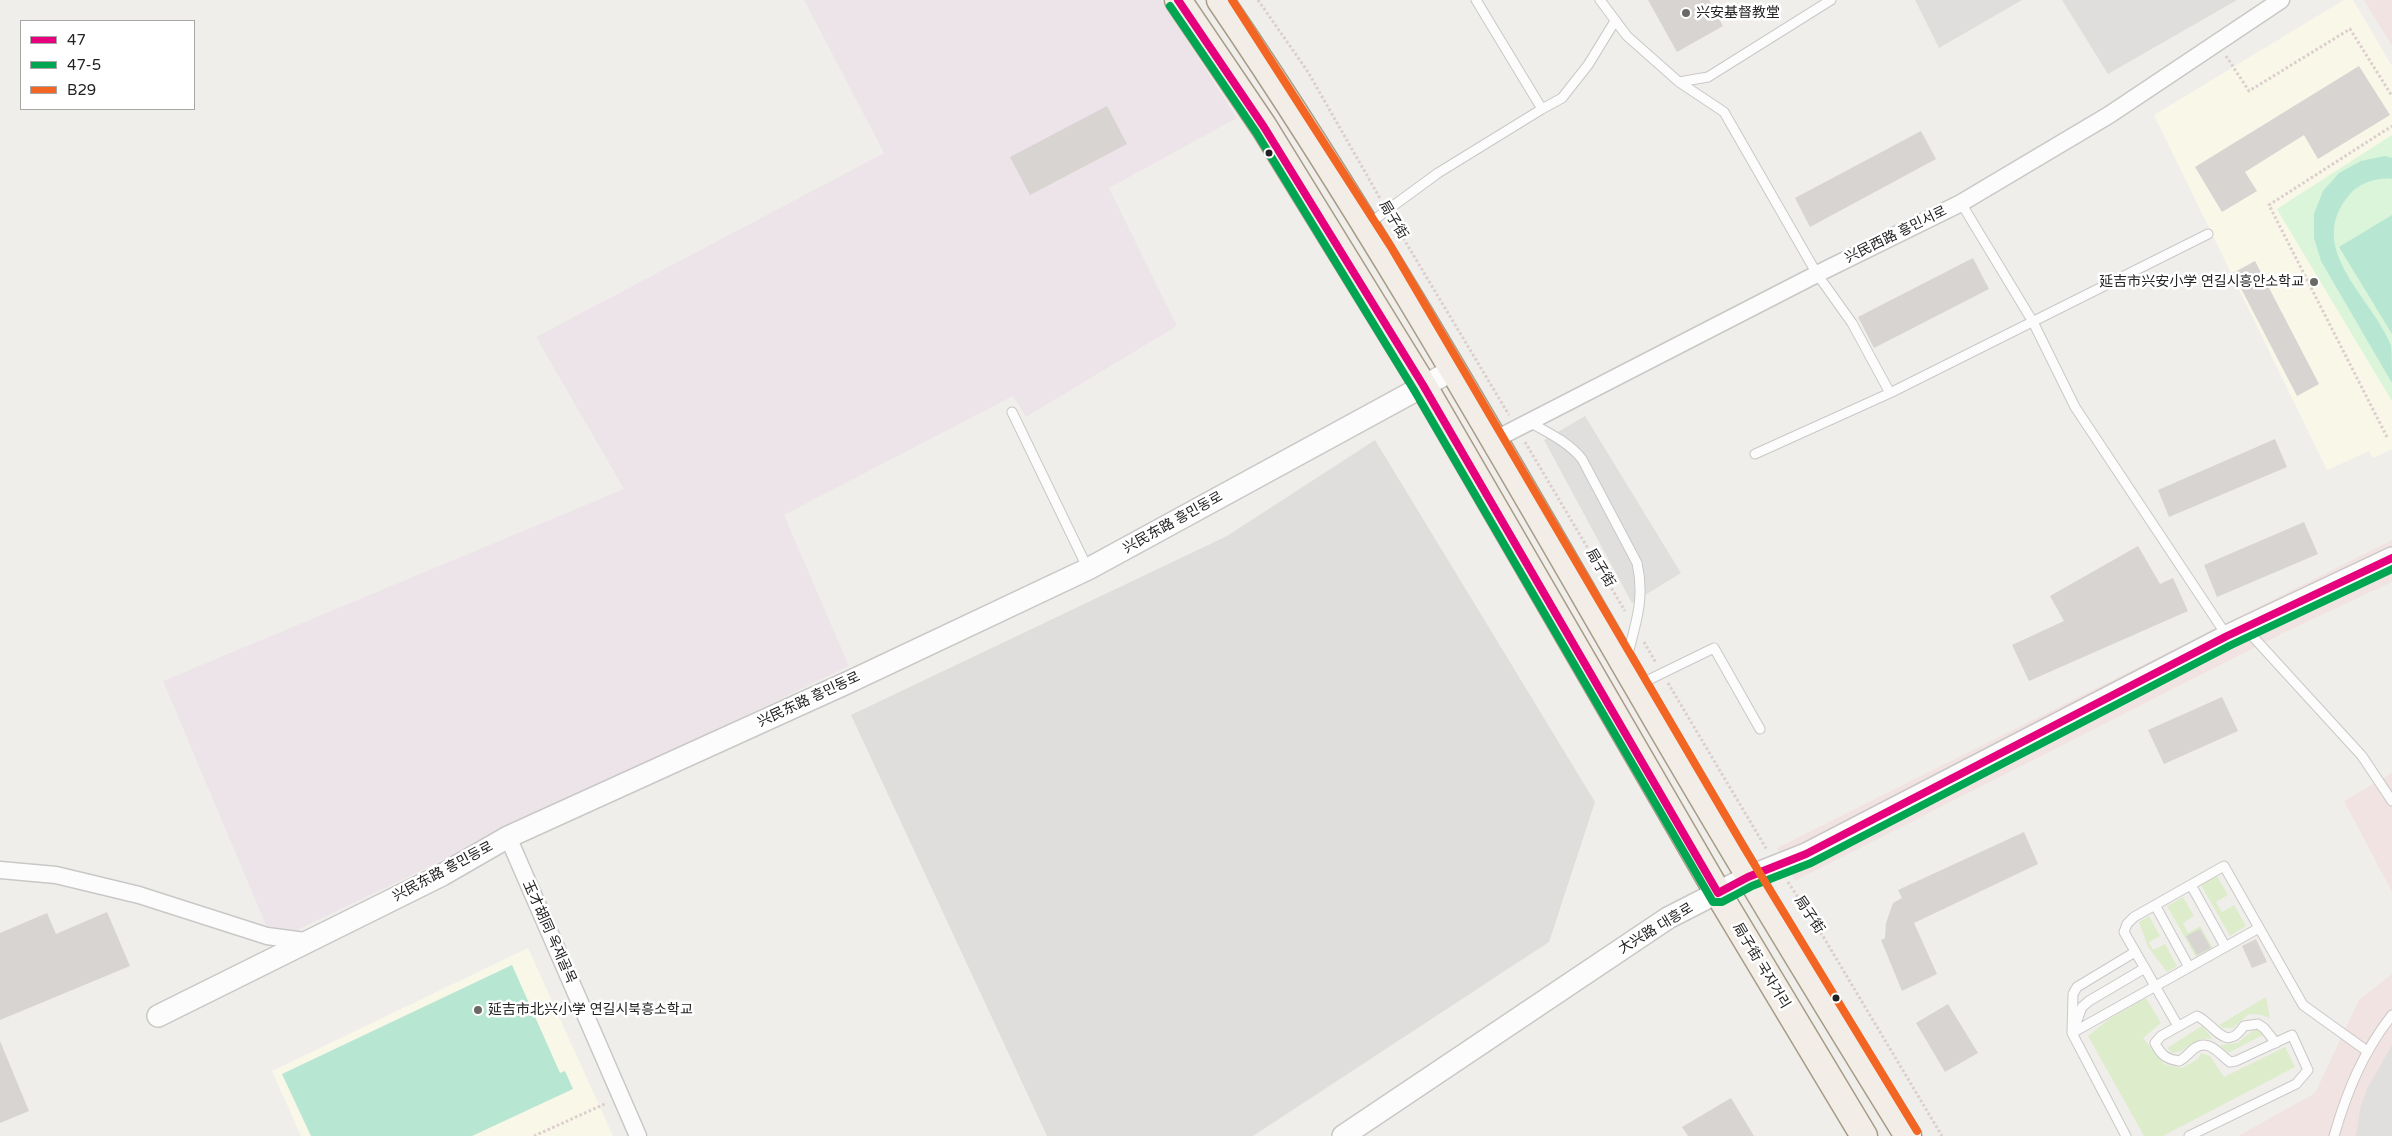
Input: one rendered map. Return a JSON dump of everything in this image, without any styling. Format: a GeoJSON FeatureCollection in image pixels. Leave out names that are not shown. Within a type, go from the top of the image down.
{"type":"FeatureCollection","features":[{"type":"Feature","properties":{"kind":"main road","name":"局子街 국자거리"},"geometry":{"type":"LineString","coordinates":[[1178,0],[1264,127],[1423,385],[1718,893],[1864,1136]]}},
{"type":"Feature","properties":{"kind":"main road"},"geometry":{"type":"LineString","coordinates":[[1220,0],[1291,104],[1453,370],[1748,877],[1908,1136]]}},
{"type":"Feature","properties":{"kind":"street","name":"兴民西路 흥민서로"},"geometry":{"type":"LineString","coordinates":[[1494,440],[1817,274],[1962,203],[2109,115],[2281,0]]}},
{"type":"Feature","properties":{"kind":"street","name":"兴民东路 흥민동로"},"geometry":{"type":"LineString","coordinates":[[158,1016],[305,941],[442,875],[508,837],[849,682],[1088,569],[1453,370]]}},
{"type":"Feature","properties":{"kind":"street","name":"大兴路 대흥로"},"geometry":{"type":"LineString","coordinates":[[1343,1136],[1668,918],[1748,877],[1806,854],[2236,632],[2392,558]]}},
{"type":"Feature","properties":{"kind":"street","name":"玉才胡同 옥재골목"},"geometry":{"type":"LineString","coordinates":[[508,837],[638,1136]]}},
{"type":"Feature","properties":{"kind":"street"},"geometry":{"type":"LineString","coordinates":[[0,870],[56,876],[139,895],[267,936],[305,941]]}},
{"type":"Feature","properties":{"kind":"lane"},"geometry":{"type":"LineString","coordinates":[[1476,0],[1542,109]]}},
{"type":"Feature","properties":{"kind":"lane"},"geometry":{"type":"LineString","coordinates":[[1600,0],[1627,36],[1679,82],[1724,112],[1817,274],[1852,323],[1890,393]]}},
{"type":"Feature","properties":{"kind":"lane"},"geometry":{"type":"LineString","coordinates":[[1679,82],[1708,77],[1831,0]]}},
{"type":"Feature","properties":{"kind":"lane"},"geometry":{"type":"LineString","coordinates":[[1365,226],[1438,173],[1562,98],[1588,65],[1615,21]]}},
{"type":"Feature","properties":{"kind":"lane"},"geometry":{"type":"LineString","coordinates":[[1962,203],[2033,322],[2075,407],[2236,632],[2362,756],[2392,801]]}},
{"type":"Feature","properties":{"kind":"lane"},"geometry":{"type":"LineString","coordinates":[[1755,454],[1890,393],[2208,234]]}},
{"type":"Feature","properties":{"kind":"lane"},"geometry":{"type":"LineString","coordinates":[[1012,412],[1088,569]]}},
{"type":"Feature","properties":{"kind":"lane"},"geometry":{"type":"LineString","coordinates":[[1523,425],[1566,444],[1582,459],[1638,563],[1641,580],[1641,601],[1635,627],[1631,675],[1662,673],[1714,648],[1760,729]]}},
{"type":"Feature","properties":{"kind":"lane"},"geometry":{"type":"LineString","coordinates":[[2178,1026],[2124,932],[2127,924],[2134,917],[2224,866],[2303,1005],[2367,1052]]}},
{"type":"Feature","properties":{"kind":"lane"},"geometry":{"type":"LineString","coordinates":[[2192,885],[2226,946]]}},
{"type":"Feature","properties":{"kind":"lane"},"geometry":{"type":"LineString","coordinates":[[2155,905],[2189,967]]}},
{"type":"Feature","properties":{"kind":"lane"},"geometry":{"type":"LineString","coordinates":[[2072,1033],[2259,928]]}},
{"type":"Feature","properties":{"kind":"lane"},"geometry":{"type":"LineString","coordinates":[[2126,1136],[2072,1033],[2073,994],[2076,987],[2135,952]]}},
{"type":"Feature","properties":{"kind":"lane"},"geometry":{"type":"LineString","coordinates":[[2072,1033],[2082,1007],[2145,968]]}},
{"type":"Feature","properties":{"kind":"lane"},"geometry":{"type":"LineString","coordinates":[[2334,1136],[2346,1095],[2376,1036],[2392,1015]]}},
{"type":"Feature","properties":{"kind":"lane"},"geometry":{"type":"LineString","coordinates":[[2189,1136],[2296,1084],[2308,1070],[2292,1035],[2276,1043],[2236,1061],[2230,1062],[2217,1050],[2204,1045],[2197,1046],[2185,1058],[2179,1061],[2168,1059],[2160,1053],[2155,1043],[2162,1036],[2197,1016],[2204,1019],[2216,1032],[2225,1037],[2232,1038],[2244,1026],[2258,1024],[2264,1028],[2276,1043]]}},
{"type":"Feature","properties":{"kind":"path","name":"局子街"},"geometry":{"type":"LineString","coordinates":[[1258,0],[1308,72],[1387,210],[1523,425],[1662,673],[1776,866],[1824,938],[1942,1136]]}},
{"type":"Feature","properties":{"kind":"path"},"geometry":{"type":"LineString","coordinates":[[2217,43],[2249,91],[2350,29],[2392,96]]}},
{"type":"Feature","properties":{"kind":"path"},"geometry":{"type":"LineString","coordinates":[[2387,437],[2269,205],[2392,126]]}},
{"type":"Feature","properties":{"kind":"path"},"geometry":{"type":"LineString","coordinates":[[534,1136],[621,1096]]}},
{"type":"Feature","properties":{"kind":"shaded area"},"geometry":{"type":"Polygon","coordinates":[[[804,0],[1161,0],[1237,118],[1109,188],[1177,326],[1026,417],[1013,396],[784,515],[849,666],[276,940],[265,923],[163,681],[624,489],[536,337],[884,153],[804,0]]]}},
{"type":"Feature","properties":{"kind":"shaded area"},"geometry":{"type":"Polygon","coordinates":[[[1915,0],[2022,0],[1939,48],[1915,0]]]}},
{"type":"Feature","properties":{"kind":"shaded area"},"geometry":{"type":"Polygon","coordinates":[[[2062,0],[2237,0],[2108,74],[2062,0]]]}},
{"type":"Feature","properties":{"kind":"shaded area","name":"延吉市兴安小学 연길시흥안소학교"},"geometry":{"type":"Polygon","coordinates":[[[2344,0],[2353,0],[2392,66],[2392,449],[2373,458],[2369,451],[2327,470],[2154,115],[2344,0]]]}},
{"type":"Feature","properties":{"kind":"shaded area"},"geometry":{"type":"Polygon","coordinates":[[[2364,0],[2392,0],[2392,46],[2364,0]]]}},
{"type":"Feature","properties":{"kind":"shaded area"},"geometry":{"type":"Polygon","coordinates":[[[1585,416],[1681,573],[1632,603],[1544,440],[1585,416]]]}},
{"type":"Feature","properties":{"kind":"shaded area"},"geometry":{"type":"Polygon","coordinates":[[[1375,440],[1595,802],[1549,942],[1253,1136],[1047,1136],[851,715],[1227,536],[1375,440]]]}},
{"type":"Feature","properties":{"kind":"shaded area"},"geometry":{"type":"Polygon","coordinates":[[[2392,540],[2392,582],[2285,632],[1795,881],[1777,848],[2392,540]]]}},
{"type":"Feature","properties":{"kind":"shaded area"},"geometry":{"type":"Polygon","coordinates":[[[2392,773],[2392,892],[2344,801],[2392,773]]]}},
{"type":"Feature","properties":{"kind":"shaded area","name":"延吉市北兴小学 연길시북흥소학교"},"geometry":{"type":"Polygon","coordinates":[[[528,948],[613,1136],[301,1136],[272,1071],[528,948]]]}},
{"type":"Feature","properties":{"kind":"shaded area"},"geometry":{"type":"Polygon","coordinates":[[[2392,974],[2392,1136],[2238,1136],[2315,1093],[2359,1000],[2392,974]]]}},
{"type":"Feature","properties":{"kind":"shaded area"},"geometry":{"type":"Polygon","coordinates":[[[2392,1045],[2392,1136],[2356,1136],[2360,1109],[2367,1089],[2392,1045]]]}},
{"type":"Feature","properties":{"kind":"green space"},"geometry":{"type":"Polygon","coordinates":[[[2392,135],[2392,401],[2277,209],[2392,135]]]}},
{"type":"Feature","properties":{"kind":"green space"},"geometry":{"type":"Polygon","coordinates":[[[2385,156],[2392,158],[2392,179],[2370,182],[2354,190],[2337,214],[2334,233],[2337,253],[2345,271],[2382,327],[2391,345],[2392,383],[2321,261],[2314,238],[2314,214],[2323,191],[2339,173],[2361,161],[2385,156]]]}},
{"type":"Feature","properties":{"kind":"green space"},"geometry":{"type":"Polygon","coordinates":[[[2392,215],[2392,334],[2339,247],[2392,215]]]}},
{"type":"Feature","properties":{"kind":"green space"},"geometry":{"type":"Polygon","coordinates":[[[2217,876],[2228,895],[2216,902],[2222,912],[2234,905],[2246,926],[2230,936],[2201,885],[2217,876]]]}},
{"type":"Feature","properties":{"kind":"green space"},"geometry":{"type":"Polygon","coordinates":[[[2183,897],[2194,916],[2183,923],[2188,933],[2200,926],[2213,948],[2196,957],[2167,906],[2183,897]]]}},
{"type":"Feature","properties":{"kind":"green space"},"geometry":{"type":"Polygon","coordinates":[[[2149,916],[2160,936],[2149,942],[2153,950],[2165,944],[2177,966],[2167,972],[2148,947],[2139,922],[2149,916]]]}},
{"type":"Feature","properties":{"kind":"green space","name":"延吉市北兴小学 연길시북흥소학교"},"geometry":{"type":"Polygon","coordinates":[[[512,965],[560,1073],[565,1071],[573,1089],[472,1136],[311,1136],[282,1074],[512,965]]]}},
{"type":"Feature","properties":{"kind":"green space"},"geometry":{"type":"Polygon","coordinates":[[[2266,997],[2270,1018],[2249,1014],[2233,1028],[2223,1028],[2219,1025],[2266,997]]]}},
{"type":"Feature","properties":{"kind":"green space"},"geometry":{"type":"Polygon","coordinates":[[[2146,998],[2161,1023],[2143,1038],[2164,1064],[2182,1068],[2198,1059],[2201,1053],[2210,1056],[2224,1077],[2285,1047],[2295,1067],[2163,1136],[2144,1136],[2088,1036],[2109,1019],[2146,998]]]}},
{"type":"Feature","properties":{"kind":"green space"},"geometry":{"type":"Polygon","coordinates":[[[2202,1026],[2213,1039],[2200,1040],[2179,1052],[2173,1053],[2167,1048],[2202,1026]]]}},
{"type":"Feature","properties":{"kind":"green space"},"geometry":{"type":"Polygon","coordinates":[[[2255,1029],[2260,1030],[2263,1035],[2228,1053],[2220,1045],[2237,1043],[2255,1029]]]}},
{"type":"Feature","properties":{"kind":"building","name":"兴安基督教堂"},"geometry":{"type":"Polygon","coordinates":[[[1648,0],[1709,0],[1723,26],[1677,52],[1648,0]]]}},
{"type":"Feature","properties":{"kind":"building"},"geometry":{"type":"Polygon","coordinates":[[[2359,66],[2390,115],[2318,159],[2304,135],[2245,172],[2257,191],[2222,212],[2195,167],[2359,66]]]}},
{"type":"Feature","properties":{"kind":"building"},"geometry":{"type":"Polygon","coordinates":[[[1107,106],[1127,144],[1030,195],[1010,157],[1107,106]]]}},
{"type":"Feature","properties":{"kind":"building"},"geometry":{"type":"Polygon","coordinates":[[[1921,131],[1936,159],[1810,227],[1795,198],[1921,131]]]}},
{"type":"Feature","properties":{"kind":"building"},"geometry":{"type":"Polygon","coordinates":[[[1973,258],[1989,289],[1874,348],[1858,317],[1973,258]]]}},
{"type":"Feature","properties":{"kind":"building"},"geometry":{"type":"Polygon","coordinates":[[[2255,261],[2319,384],[2297,396],[2233,273],[2255,261]]]}},
{"type":"Feature","properties":{"kind":"building"},"geometry":{"type":"Polygon","coordinates":[[[2275,439],[2287,467],[2169,517],[2158,490],[2275,439]]]}},
{"type":"Feature","properties":{"kind":"building"},"geometry":{"type":"Polygon","coordinates":[[[2304,522],[2318,554],[2217,597],[2204,565],[2304,522]]]}},
{"type":"Feature","properties":{"kind":"building"},"geometry":{"type":"Polygon","coordinates":[[[2138,546],[2160,584],[2173,578],[2188,611],[2029,681],[2012,645],[2064,621],[2050,596],[2138,546]]]}},
{"type":"Feature","properties":{"kind":"building"},"geometry":{"type":"Polygon","coordinates":[[[2222,697],[2238,731],[2164,764],[2148,730],[2222,697]]]}},
{"type":"Feature","properties":{"kind":"building"},"geometry":{"type":"Polygon","coordinates":[[[2024,832],[2038,864],[1914,923],[1937,974],[1902,991],[1881,940],[1885,938],[1886,923],[1893,903],[1902,898],[1898,890],[2024,832]]]}},
{"type":"Feature","properties":{"kind":"building"},"geometry":{"type":"Polygon","coordinates":[[[107,912],[130,966],[0,1020],[0,933],[47,913],[56,934],[107,912]]]}},
{"type":"Feature","properties":{"kind":"building"},"geometry":{"type":"Polygon","coordinates":[[[2200,929],[2211,948],[2197,955],[2186,936],[2200,929]]]}},
{"type":"Feature","properties":{"kind":"building"},"geometry":{"type":"Polygon","coordinates":[[[2256,939],[2267,962],[2252,968],[2242,946],[2256,939]]]}},
{"type":"Feature","properties":{"kind":"building"},"geometry":{"type":"Polygon","coordinates":[[[1948,1004],[1978,1053],[1945,1072],[1916,1023],[1948,1004]]]}},
{"type":"Feature","properties":{"kind":"building"},"geometry":{"type":"Polygon","coordinates":[[[0,1041],[29,1111],[0,1123],[0,1041]]]}},
{"type":"Feature","properties":{"kind":"building"},"geometry":{"type":"Polygon","coordinates":[[[1731,1098],[1754,1136],[1688,1136],[1682,1127],[1731,1098]]]}},
{"type":"Feature","properties":{"kind":"transit line","name":"47"},"geometry":{"type":"LineString","coordinates":[[1178,0],[1264,127],[1423,385],[1718,893],[1748,877],[1806,854],[2227,636],[2392,558]]}},
{"type":"Feature","properties":{"kind":"transit line","name":"B29"},"geometry":{"type":"LineString","coordinates":[[1232,0],[1391,247],[1745,849],[1917,1131]]}},
{"type":"Feature","properties":{"kind":"transit line","name":"47-5"},"geometry":{"type":"LineString","coordinates":[[1170,6],[1256,132],[1414,390],[1713,902],[1722,902],[1752,886],[1811,863],[2231,645],[2392,569]]}},
{"type":"Feature","properties":{"kind":"place","name":"兴安基督教堂"},"geometry":{"type":"Point","coordinates":[1686,13]}},
{"type":"Feature","properties":{"kind":"place","name":"延吉市兴安小学 연길시흥안소학교"},"geometry":{"type":"Point","coordinates":[2314,282]}},
{"type":"Feature","properties":{"kind":"place","name":"延吉市北兴小学 연길시북흥소학교"},"geometry":{"type":"Point","coordinates":[478,1010]}}]}
